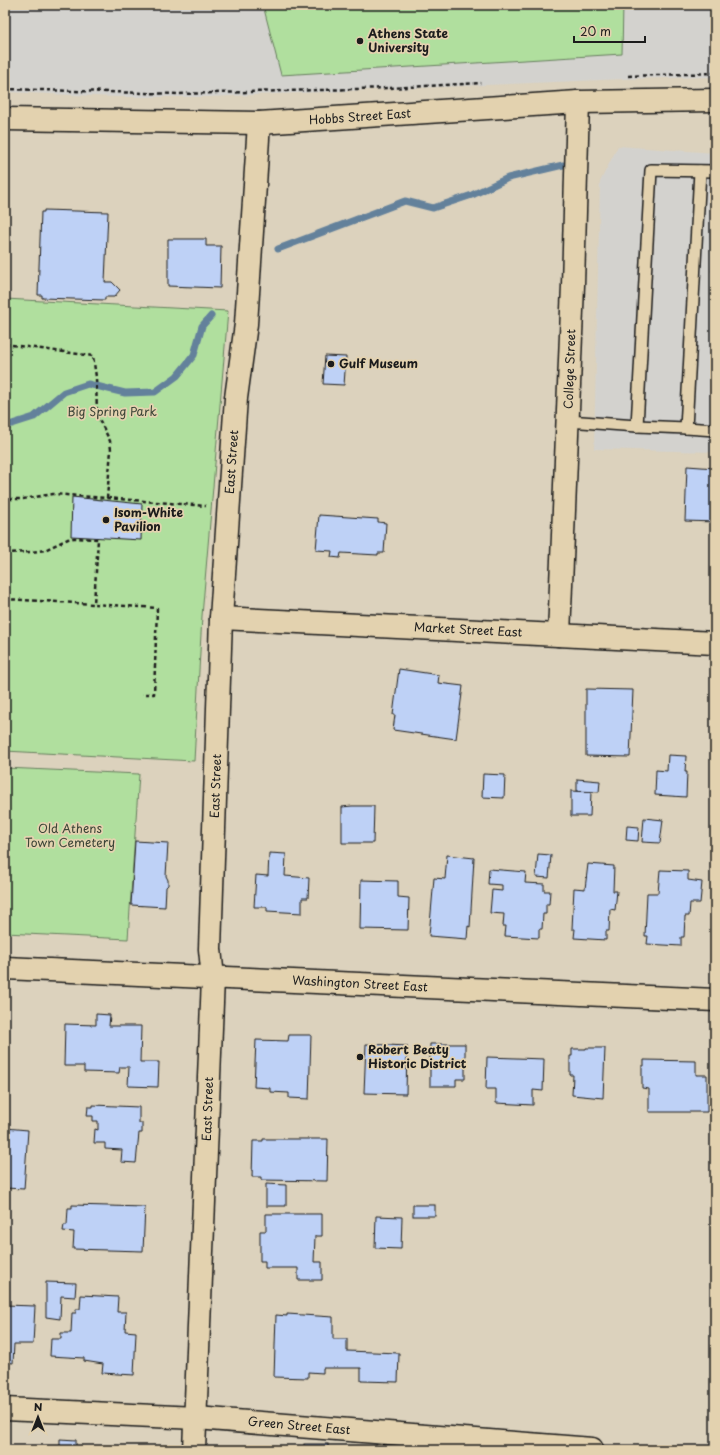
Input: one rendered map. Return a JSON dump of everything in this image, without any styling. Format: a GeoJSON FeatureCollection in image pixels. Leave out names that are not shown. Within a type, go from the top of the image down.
{"type":"FeatureCollection","features":[{"type":"Feature","properties":{"kind":"street","name":"Hobbs Street East"},"geometry":{"type":"LineString","coordinates":[[5,119],[259,122],[578,102],[715,100]]}},
{"type":"Feature","properties":{"kind":"street","name":"College Street"},"geometry":{"type":"LineString","coordinates":[[559,634],[573,285],[578,102]]}},
{"type":"Feature","properties":{"kind":"street","name":"East Street"},"geometry":{"type":"LineString","coordinates":[[194,1450],[213,978],[210,949],[221,618],[236,398],[246,324],[259,122]]}},
{"type":"Feature","properties":{"kind":"street","name":"Market Street East"},"geometry":{"type":"LineString","coordinates":[[221,618],[715,643]]}},
{"type":"Feature","properties":{"kind":"street","name":"Washington Street East"},"geometry":{"type":"LineString","coordinates":[[5,968],[715,1000]]}},
{"type":"Feature","properties":{"kind":"street","name":"Green Street East"},"geometry":{"type":"LineString","coordinates":[[5,1409],[196,1418],[592,1449]]}},
{"type":"Feature","properties":{"kind":"lane"},"geometry":{"type":"LineString","coordinates":[[637,426],[651,170],[715,171]]}},
{"type":"Feature","properties":{"kind":"lane"},"geometry":{"type":"LineString","coordinates":[[686,428],[700,171]]}},
{"type":"Feature","properties":{"kind":"lane"},"geometry":{"type":"LineString","coordinates":[[568,421],[715,430]]}},
{"type":"Feature","properties":{"kind":"path"},"geometry":{"type":"LineString","coordinates":[[624,76],[715,73]]}},
{"type":"Feature","properties":{"kind":"path"},"geometry":{"type":"LineString","coordinates":[[5,89],[179,94],[390,88],[484,83]]}},
{"type":"Feature","properties":{"kind":"path"},"geometry":{"type":"LineString","coordinates":[[5,344],[93,356],[96,377],[97,415],[110,441],[111,450],[107,498]]}},
{"type":"Feature","properties":{"kind":"path"},"geometry":{"type":"LineString","coordinates":[[5,499],[23,499],[53,494],[210,506]]}},
{"type":"Feature","properties":{"kind":"path"},"geometry":{"type":"LineString","coordinates":[[5,553],[45,550],[68,539],[74,538],[98,540],[94,604]]}},
{"type":"Feature","properties":{"kind":"path"},"geometry":{"type":"LineString","coordinates":[[5,599],[157,608],[154,694],[142,694]]}},
{"type":"Feature","properties":{"kind":"shaded area","name":"Athens State University"},"geometry":{"type":"Polygon","coordinates":[[[5,5],[715,5],[715,77],[624,79],[210,97],[115,97],[5,92],[5,5]]]}},
{"type":"Feature","properties":{"kind":"shaded area"},"geometry":{"type":"Polygon","coordinates":[[[618,146],[715,153],[715,452],[594,449],[600,182],[618,146]]]}},
{"type":"Feature","properties":{"kind":"green space"},"geometry":{"type":"Polygon","coordinates":[[[263,5],[623,5],[622,54],[281,75],[263,5]]]}},
{"type":"Feature","properties":{"kind":"green space","name":"Big Spring Park"},"geometry":{"type":"Polygon","coordinates":[[[5,299],[228,311],[202,616],[194,761],[5,751],[5,299]]]}},
{"type":"Feature","properties":{"kind":"green space","name":"Old Athens Town Cemetery"},"geometry":{"type":"Polygon","coordinates":[[[5,768],[139,774],[128,939],[5,933],[5,768]]]}},
{"type":"Feature","properties":{"kind":"building"},"geometry":{"type":"Polygon","coordinates":[[[44,210],[108,212],[105,282],[112,282],[120,290],[114,297],[105,297],[105,300],[42,298],[42,295],[38,295],[41,212],[44,212],[44,210]]]}},
{"type":"Feature","properties":{"kind":"building"},"geometry":{"type":"Polygon","coordinates":[[[715,224],[715,272],[712,272],[715,224]]]}},
{"type":"Feature","properties":{"kind":"building"},"geometry":{"type":"Polygon","coordinates":[[[168,239],[206,239],[206,246],[221,246],[220,288],[168,286],[168,239]]]}},
{"type":"Feature","properties":{"kind":"building"},"geometry":{"type":"Polygon","coordinates":[[[325,356],[346,357],[344,385],[323,384],[325,356]]]}},
{"type":"Feature","properties":{"kind":"building"},"geometry":{"type":"Polygon","coordinates":[[[687,466],[715,468],[715,522],[685,521],[687,466]]]}},
{"type":"Feature","properties":{"kind":"building","name":"Isom-White Pavilion"},"geometry":{"type":"Polygon","coordinates":[[[72,497],[142,504],[141,540],[71,536],[72,497]]]}},
{"type":"Feature","properties":{"kind":"building"},"geometry":{"type":"Polygon","coordinates":[[[319,515],[378,519],[378,522],[386,523],[384,553],[378,553],[378,555],[341,553],[340,558],[331,557],[332,551],[316,550],[319,515]]]}},
{"type":"Feature","properties":{"kind":"building"},"geometry":{"type":"Polygon","coordinates":[[[399,669],[439,675],[438,683],[463,686],[456,739],[393,730],[395,715],[393,715],[399,669]]]}},
{"type":"Feature","properties":{"kind":"building"},"geometry":{"type":"Polygon","coordinates":[[[586,689],[633,690],[630,757],[586,756],[586,689]]]}},
{"type":"Feature","properties":{"kind":"building"},"geometry":{"type":"Polygon","coordinates":[[[668,755],[686,756],[686,797],[655,795],[656,770],[667,771],[668,755]]]}},
{"type":"Feature","properties":{"kind":"building"},"geometry":{"type":"Polygon","coordinates":[[[483,774],[505,775],[504,798],[482,797],[483,774]]]}},
{"type":"Feature","properties":{"kind":"building"},"geometry":{"type":"Polygon","coordinates":[[[577,779],[600,781],[599,792],[577,791],[577,779]]]}},
{"type":"Feature","properties":{"kind":"building"},"geometry":{"type":"Polygon","coordinates":[[[571,791],[591,792],[590,816],[571,816],[571,791]]]}},
{"type":"Feature","properties":{"kind":"building"},"geometry":{"type":"Polygon","coordinates":[[[374,806],[373,843],[342,843],[342,807],[374,806]]]}},
{"type":"Feature","properties":{"kind":"building"},"geometry":{"type":"Polygon","coordinates":[[[644,818],[663,820],[660,843],[642,842],[644,818]]]}},
{"type":"Feature","properties":{"kind":"building"},"geometry":{"type":"Polygon","coordinates":[[[627,826],[639,827],[638,841],[626,840],[627,826]]]}},
{"type":"Feature","properties":{"kind":"building"},"geometry":{"type":"Polygon","coordinates":[[[135,841],[168,843],[166,876],[168,885],[166,887],[165,907],[131,905],[135,841]]]}},
{"type":"Feature","properties":{"kind":"building"},"geometry":{"type":"Polygon","coordinates":[[[269,853],[286,854],[285,876],[309,878],[308,898],[302,898],[302,913],[267,911],[267,907],[254,907],[256,875],[268,876],[269,853]]]}},
{"type":"Feature","properties":{"kind":"building"},"geometry":{"type":"Polygon","coordinates":[[[538,854],[551,855],[549,878],[536,877],[538,854]]]}},
{"type":"Feature","properties":{"kind":"building"},"geometry":{"type":"Polygon","coordinates":[[[447,855],[474,858],[470,927],[468,926],[467,939],[429,936],[434,878],[445,879],[447,855]]]}},
{"type":"Feature","properties":{"kind":"building"},"geometry":{"type":"Polygon","coordinates":[[[588,864],[614,866],[613,891],[617,891],[615,910],[610,909],[609,931],[606,931],[606,940],[574,938],[575,929],[572,929],[574,888],[585,889],[588,864]]]}},
{"type":"Feature","properties":{"kind":"building"},"geometry":{"type":"Polygon","coordinates":[[[489,869],[526,872],[525,883],[544,884],[544,891],[550,891],[549,904],[546,904],[546,914],[543,914],[542,929],[539,929],[539,938],[505,936],[506,926],[503,926],[504,914],[490,913],[492,890],[502,891],[502,885],[488,884],[489,869]]]}},
{"type":"Feature","properties":{"kind":"building"},"geometry":{"type":"Polygon","coordinates":[[[660,870],[688,871],[688,880],[702,882],[700,903],[690,903],[689,916],[685,916],[684,937],[681,937],[681,946],[647,944],[648,936],[645,936],[647,893],[658,893],[660,870]]]}},
{"type":"Feature","properties":{"kind":"building"},"geometry":{"type":"Polygon","coordinates":[[[361,880],[398,881],[398,897],[409,898],[408,930],[360,929],[361,880]]]}},
{"type":"Feature","properties":{"kind":"building"},"geometry":{"type":"Polygon","coordinates":[[[96,1014],[110,1015],[109,1026],[141,1026],[140,1062],[159,1062],[158,1087],[128,1086],[129,1067],[120,1067],[119,1073],[84,1072],[84,1066],[64,1066],[65,1024],[96,1025],[96,1014]]]}},
{"type":"Feature","properties":{"kind":"building"},"geometry":{"type":"Polygon","coordinates":[[[289,1035],[311,1035],[309,1099],[289,1098],[289,1093],[270,1092],[270,1088],[254,1087],[256,1040],[288,1041],[289,1035]]]}},
{"type":"Feature","properties":{"kind":"building"},"geometry":{"type":"Polygon","coordinates":[[[366,1044],[407,1046],[406,1094],[364,1093],[366,1044]]]}},
{"type":"Feature","properties":{"kind":"building"},"geometry":{"type":"Polygon","coordinates":[[[430,1044],[465,1044],[465,1079],[456,1079],[456,1086],[430,1086],[430,1044]]]}},
{"type":"Feature","properties":{"kind":"building"},"geometry":{"type":"Polygon","coordinates":[[[605,1048],[603,1098],[572,1095],[573,1075],[570,1075],[570,1056],[572,1056],[572,1049],[605,1048]]]}},
{"type":"Feature","properties":{"kind":"building"},"geometry":{"type":"Polygon","coordinates":[[[487,1057],[544,1059],[543,1091],[533,1090],[533,1105],[496,1103],[496,1089],[486,1089],[487,1057]]]}},
{"type":"Feature","properties":{"kind":"building"},"geometry":{"type":"Polygon","coordinates":[[[644,1060],[696,1061],[696,1075],[707,1075],[707,1112],[649,1112],[649,1089],[642,1088],[642,1066],[644,1066],[644,1060]]]}},
{"type":"Feature","properties":{"kind":"building"},"geometry":{"type":"Polygon","coordinates":[[[93,1105],[139,1107],[139,1123],[142,1123],[142,1133],[139,1133],[136,1163],[121,1162],[122,1150],[105,1149],[105,1143],[94,1143],[95,1129],[98,1130],[98,1121],[93,1121],[93,1116],[87,1116],[88,1107],[93,1107],[93,1105]]]}},
{"type":"Feature","properties":{"kind":"building"},"geometry":{"type":"Polygon","coordinates":[[[5,1128],[28,1130],[24,1189],[5,1188],[5,1128]]]}},
{"type":"Feature","properties":{"kind":"building"},"geometry":{"type":"Polygon","coordinates":[[[263,1139],[328,1139],[327,1181],[261,1180],[261,1177],[252,1177],[253,1141],[263,1141],[263,1139]]]}},
{"type":"Feature","properties":{"kind":"building"},"geometry":{"type":"Polygon","coordinates":[[[266,1184],[286,1185],[286,1206],[266,1206],[266,1184]]]}},
{"type":"Feature","properties":{"kind":"building"},"geometry":{"type":"Polygon","coordinates":[[[72,1205],[145,1207],[143,1251],[73,1249],[74,1232],[63,1231],[64,1225],[67,1225],[68,1208],[72,1208],[72,1205]]]}},
{"type":"Feature","properties":{"kind":"building"},"geometry":{"type":"Polygon","coordinates":[[[413,1205],[435,1205],[435,1216],[413,1216],[413,1205]]]}},
{"type":"Feature","properties":{"kind":"building"},"geometry":{"type":"Polygon","coordinates":[[[266,1214],[322,1214],[322,1236],[315,1236],[314,1262],[322,1262],[322,1280],[298,1280],[298,1268],[265,1268],[265,1261],[260,1261],[260,1231],[266,1231],[266,1214]]]}},
{"type":"Feature","properties":{"kind":"building"},"geometry":{"type":"Polygon","coordinates":[[[376,1216],[402,1217],[401,1249],[375,1248],[376,1216]]]}},
{"type":"Feature","properties":{"kind":"building"},"geometry":{"type":"Polygon","coordinates":[[[46,1282],[76,1283],[75,1297],[61,1296],[60,1319],[46,1317],[46,1282]]]}},
{"type":"Feature","properties":{"kind":"building"},"geometry":{"type":"Polygon","coordinates":[[[81,1295],[118,1297],[117,1312],[126,1312],[125,1331],[136,1332],[134,1375],[102,1373],[103,1364],[84,1361],[84,1358],[50,1356],[51,1339],[61,1339],[61,1333],[71,1333],[72,1313],[76,1313],[76,1309],[80,1309],[81,1295]]]}},
{"type":"Feature","properties":{"kind":"building"},"geometry":{"type":"Polygon","coordinates":[[[5,1305],[35,1306],[33,1344],[14,1344],[13,1363],[5,1362],[5,1305]]]}},
{"type":"Feature","properties":{"kind":"building"},"geometry":{"type":"Polygon","coordinates":[[[287,1314],[333,1317],[333,1339],[347,1339],[347,1351],[399,1353],[398,1382],[361,1381],[361,1368],[323,1368],[323,1373],[308,1372],[308,1378],[274,1377],[276,1315],[287,1316],[287,1314]]]}},
{"type":"Feature","properties":{"kind":"building"},"geometry":{"type":"Polygon","coordinates":[[[60,1439],[76,1440],[76,1450],[60,1450],[60,1439]]]}},
{"type":"Feature","properties":{"kind":"building"},"geometry":{"type":"Polygon","coordinates":[[[304,1444],[328,1444],[328,1450],[304,1450],[304,1444]]]}},
{"type":"Feature","properties":{"kind":"waterway"},"geometry":{"type":"LineString","coordinates":[[278,249],[405,201],[433,208],[472,195],[508,178],[563,165]]}},
{"type":"Feature","properties":{"kind":"waterway"},"geometry":{"type":"LineString","coordinates":[[5,425],[34,417],[64,392],[88,384],[125,393],[155,392],[177,376],[194,355],[202,326],[211,316]]}},
{"type":"Feature","properties":{"kind":"place","name":"Athens State University"},"geometry":{"type":"Point","coordinates":[360,41]}},
{"type":"Feature","properties":{"kind":"place","name":"Gulf Museum"},"geometry":{"type":"Point","coordinates":[331,364]}},
{"type":"Feature","properties":{"kind":"place","name":"Isom-White Pavilion"},"geometry":{"type":"Point","coordinates":[106,520]}},
{"type":"Feature","properties":{"kind":"place","name":"Robert Beaty Historic District"},"geometry":{"type":"Point","coordinates":[360,1057]}}]}
